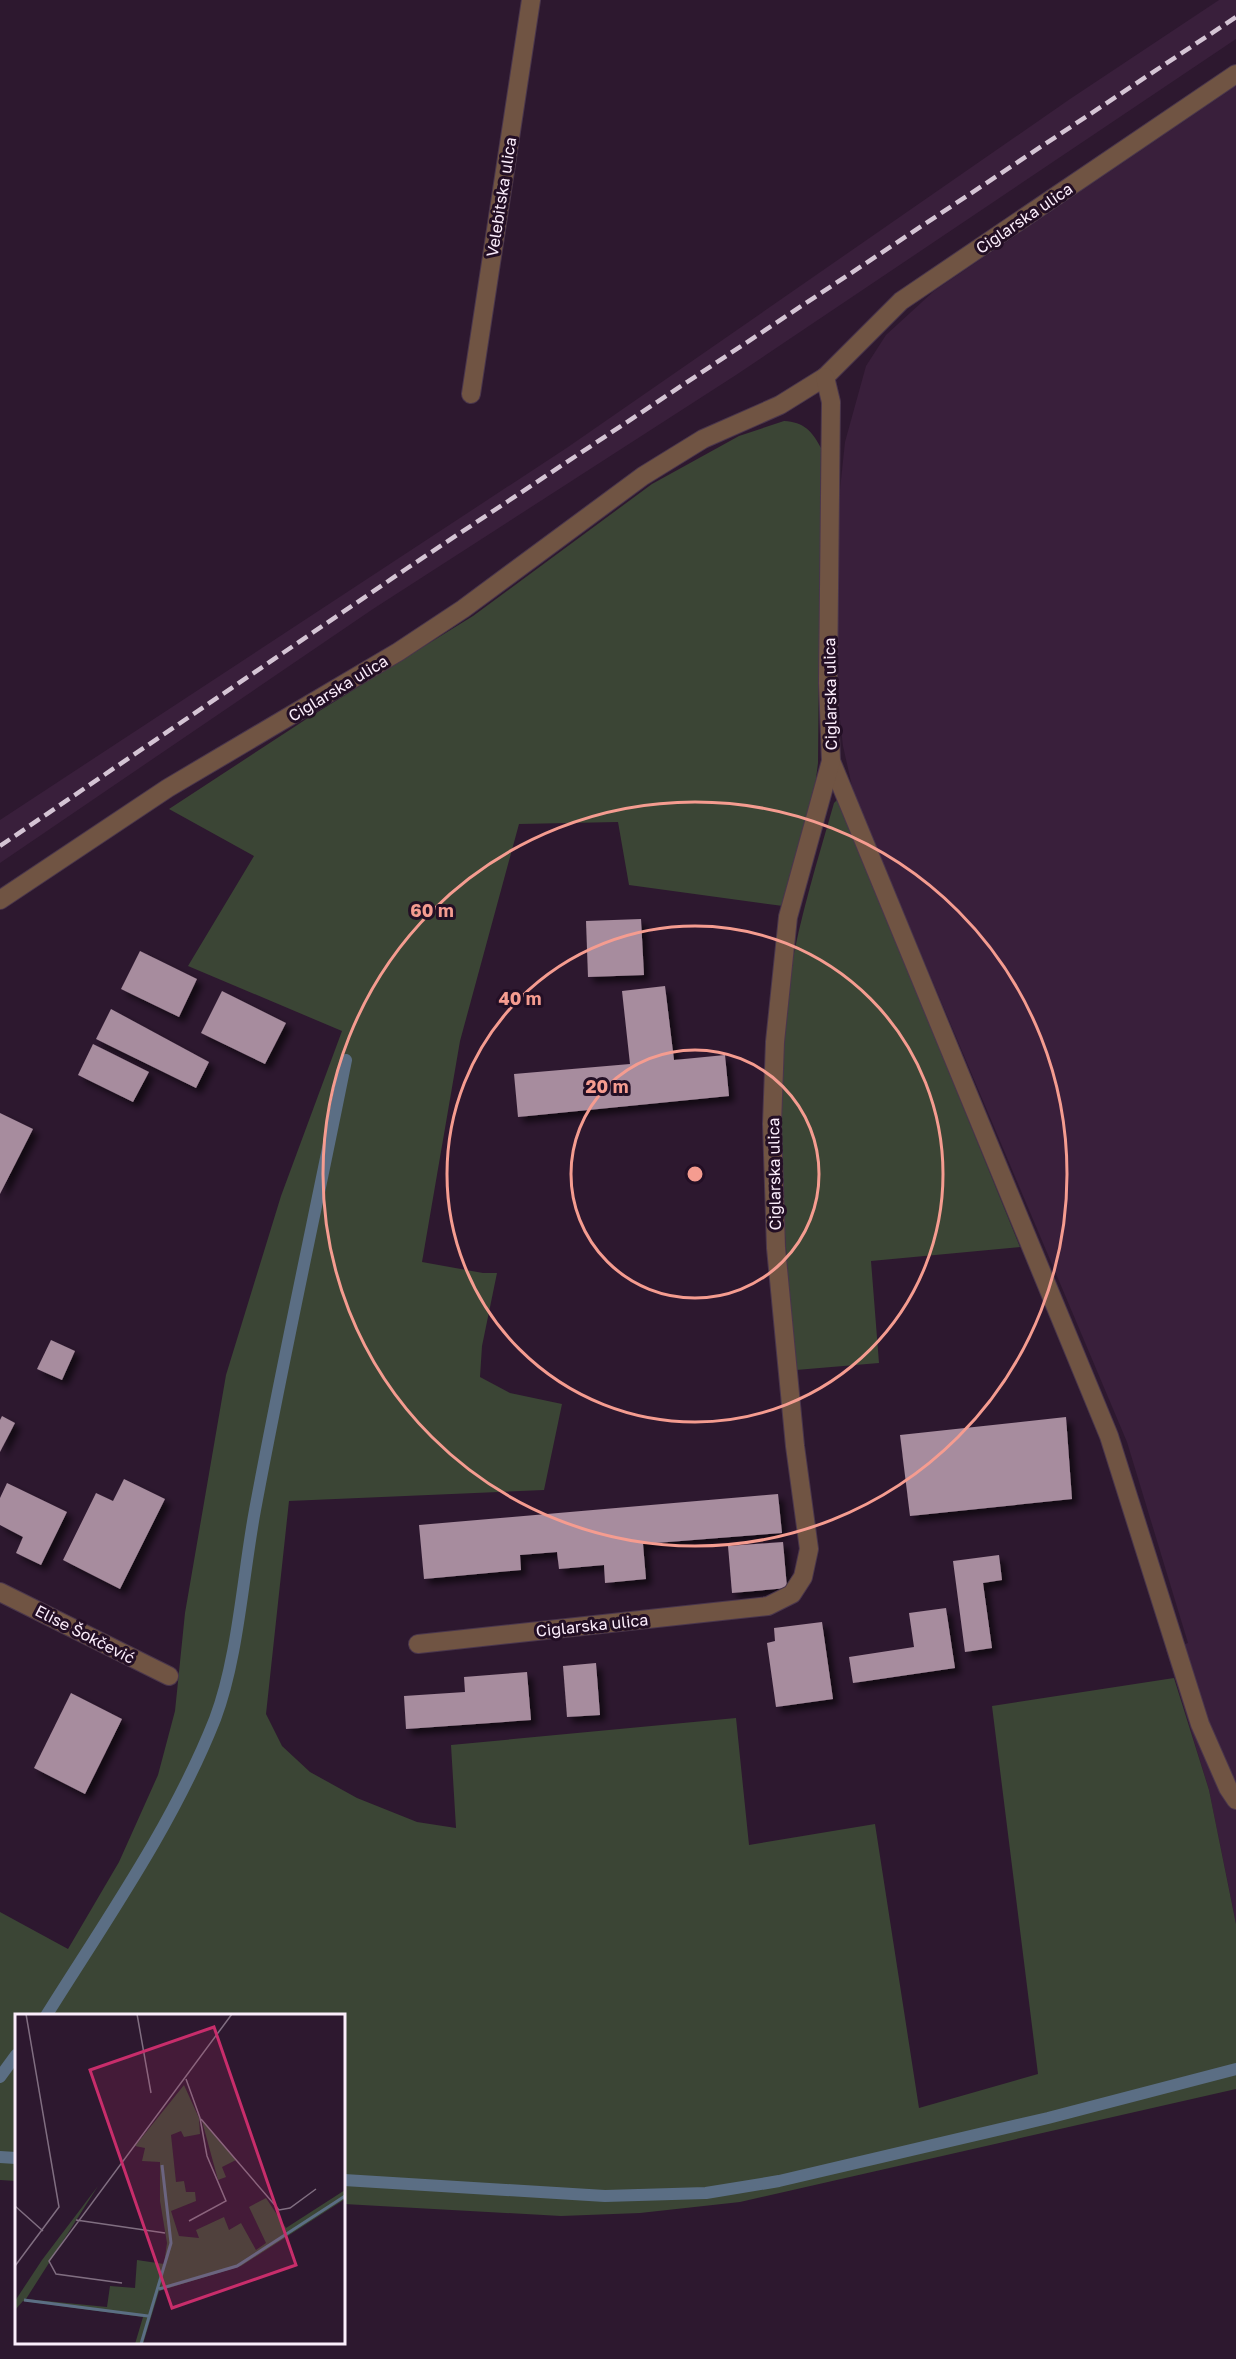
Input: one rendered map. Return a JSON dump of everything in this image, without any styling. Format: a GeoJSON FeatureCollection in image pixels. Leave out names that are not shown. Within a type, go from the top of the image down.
{"type":"FeatureCollection","features":[{"type":"Feature","properties":{"kind":"street","name":"Velebitska ulica"},"geometry":{"type":"LineString","coordinates":[[471,394],[531,0]]}},
{"type":"Feature","properties":{"kind":"street","name":"Ciglarska ulica"},"geometry":{"type":"LineString","coordinates":[[0,900],[168,788],[398,652],[463,609],[643,476],[703,439],[780,405],[825,377],[901,301],[1236,74]]}},
{"type":"Feature","properties":{"kind":"street","name":"Ciglarska ulica"},"geometry":{"type":"LineString","coordinates":[[418,1644],[768,1606],[792,1594],[802,1577],[809,1549],[795,1446],[776,1248],[772,1124],[775,1042],[788,917],[831,761],[828,683],[831,402],[825,377]]}},
{"type":"Feature","properties":{"kind":"street"},"geometry":{"type":"LineString","coordinates":[[831,761],[1109,1436],[1200,1724],[1228,1788],[1236,1800]]}},
{"type":"Feature","properties":{"kind":"street","name":"Elise Šokčević"},"geometry":{"type":"LineString","coordinates":[[0,1592],[169,1676]]}},
{"type":"Feature","properties":{"kind":"shaded area"},"geometry":{"type":"Polygon","coordinates":[[[1219,0],[1236,0],[1236,39],[736,375],[373,609],[0,863],[0,820],[568,447],[1070,99],[1219,0]]]}},
{"type":"Feature","properties":{"kind":"shaded area"},"geometry":{"type":"Polygon","coordinates":[[[1236,86],[1236,1924],[1209,1790],[1166,1650],[1188,1643],[1127,1442],[854,795],[843,746],[836,685],[839,499],[845,442],[866,366],[886,335],[934,291],[1236,86]]]}},
{"type":"Feature","properties":{"kind":"green space"},"geometry":{"type":"Polygon","coordinates":[[[784,421],[791,422],[807,428],[821,448],[818,763],[813,802],[783,906],[629,885],[618,822],[519,824],[460,1041],[422,1262],[483,1273],[497,1273],[482,1346],[480,1377],[510,1393],[562,1404],[544,1490],[289,1501],[266,1714],[282,1746],[310,1772],[357,1798],[417,1822],[456,1828],[451,1745],[736,1718],[749,1845],[875,1824],[919,2108],[1038,2074],[992,1706],[1174,1678],[1209,1790],[1236,1924],[1236,2089],[740,2202],[640,2213],[561,2216],[345,2204],[345,2014],[15,2014],[15,2181],[0,2180],[0,1912],[68,1949],[119,1862],[158,1775],[175,1711],[185,1613],[226,1375],[281,1196],[342,1031],[188,966],[254,856],[169,809],[308,718],[473,616],[652,484],[739,436],[784,421]]]}},
{"type":"Feature","properties":{"kind":"green space"},"geometry":{"type":"Polygon","coordinates":[[[838,799],[1020,1247],[871,1261],[879,1363],[796,1370],[783,1189],[781,1116],[784,1027],[788,988],[799,931],[834,803],[838,799]]]}},
{"type":"Feature","properties":{"kind":"building"},"geometry":{"type":"Polygon","coordinates":[[[641,919],[644,975],[588,977],[586,921],[641,919]]]}},
{"type":"Feature","properties":{"kind":"building"},"geometry":{"type":"Polygon","coordinates":[[[140,951],[197,979],[179,1017],[121,989],[140,951]]]}},
{"type":"Feature","properties":{"kind":"building"},"geometry":{"type":"Polygon","coordinates":[[[665,986],[674,1060],[725,1055],[729,1096],[518,1117],[514,1074],[630,1064],[622,991],[665,986]]]}},
{"type":"Feature","properties":{"kind":"building"},"geometry":{"type":"Polygon","coordinates":[[[222,991],[286,1023],[265,1064],[201,1033],[222,991]]]}},
{"type":"Feature","properties":{"kind":"building"},"geometry":{"type":"Polygon","coordinates":[[[111,1009],[209,1062],[196,1088],[96,1039],[111,1009]]]}},
{"type":"Feature","properties":{"kind":"building"},"geometry":{"type":"Polygon","coordinates":[[[93,1044],[149,1072],[133,1102],[78,1075],[93,1044]]]}},
{"type":"Feature","properties":{"kind":"building"},"geometry":{"type":"Polygon","coordinates":[[[0,1113],[33,1129],[0,1194],[0,1113]]]}},
{"type":"Feature","properties":{"kind":"building"},"geometry":{"type":"Polygon","coordinates":[[[51,1340],[75,1351],[62,1380],[37,1369],[51,1340]]]}},
{"type":"Feature","properties":{"kind":"building"},"geometry":{"type":"Polygon","coordinates":[[[2,1416],[15,1423],[0,1452],[0,1420],[2,1416]]]}},
{"type":"Feature","properties":{"kind":"building"},"geometry":{"type":"Polygon","coordinates":[[[1066,1417],[1072,1499],[910,1516],[900,1435],[1066,1417]]]}},
{"type":"Feature","properties":{"kind":"building"},"geometry":{"type":"Polygon","coordinates":[[[124,1479],[165,1499],[120,1589],[63,1560],[96,1493],[113,1501],[124,1479]]]}},
{"type":"Feature","properties":{"kind":"building"},"geometry":{"type":"Polygon","coordinates":[[[7,1483],[67,1512],[41,1565],[16,1553],[23,1537],[0,1525],[0,1498],[7,1483]]]}},
{"type":"Feature","properties":{"kind":"building"},"geometry":{"type":"Polygon","coordinates":[[[778,1494],[782,1533],[643,1544],[646,1579],[605,1583],[604,1565],[559,1569],[557,1552],[520,1555],[521,1570],[424,1579],[419,1525],[778,1494]]]}},
{"type":"Feature","properties":{"kind":"building"},"geometry":{"type":"Polygon","coordinates":[[[783,1542],[787,1588],[732,1593],[728,1546],[783,1542]]]}},
{"type":"Feature","properties":{"kind":"building"},"geometry":{"type":"Polygon","coordinates":[[[999,1555],[1002,1580],[983,1583],[992,1648],[965,1652],[953,1561],[999,1555]]]}},
{"type":"Feature","properties":{"kind":"building"},"geometry":{"type":"Polygon","coordinates":[[[946,1608],[955,1668],[853,1683],[849,1657],[914,1647],[909,1613],[946,1608]]]}},
{"type":"Feature","properties":{"kind":"building"},"geometry":{"type":"Polygon","coordinates":[[[822,1622],[833,1699],[776,1707],[767,1643],[775,1641],[774,1628],[822,1622]]]}},
{"type":"Feature","properties":{"kind":"building"},"geometry":{"type":"Polygon","coordinates":[[[596,1663],[600,1715],[567,1717],[563,1666],[596,1663]]]}},
{"type":"Feature","properties":{"kind":"building"},"geometry":{"type":"Polygon","coordinates":[[[527,1672],[531,1720],[406,1729],[404,1696],[465,1692],[464,1677],[527,1672]]]}},
{"type":"Feature","properties":{"kind":"building"},"geometry":{"type":"Polygon","coordinates":[[[71,1693],[122,1719],[85,1794],[34,1768],[71,1693]]]}},
{"type":"Feature","properties":{"kind":"waterway"},"geometry":{"type":"LineString","coordinates":[[47,2014],[159,1834],[198,1758],[223,1695],[235,1643],[266,1453],[346,1060]]}},
{"type":"Feature","properties":{"kind":"waterway"},"geometry":{"type":"LineString","coordinates":[[0,2077],[15,2056]]}},
{"type":"Feature","properties":{"kind":"waterway"},"geometry":{"type":"LineString","coordinates":[[345,2180],[605,2196],[706,2193],[779,2181],[1048,2118],[1236,2069]]}},
{"type":"Feature","properties":{"kind":"waterway"},"geometry":{"type":"LineString","coordinates":[[0,2157],[15,2158]]}},
{"type":"Feature","properties":{"kind":"railway"},"geometry":{"type":"LineString","coordinates":[[0,846],[406,569],[1236,17]]}}]}
